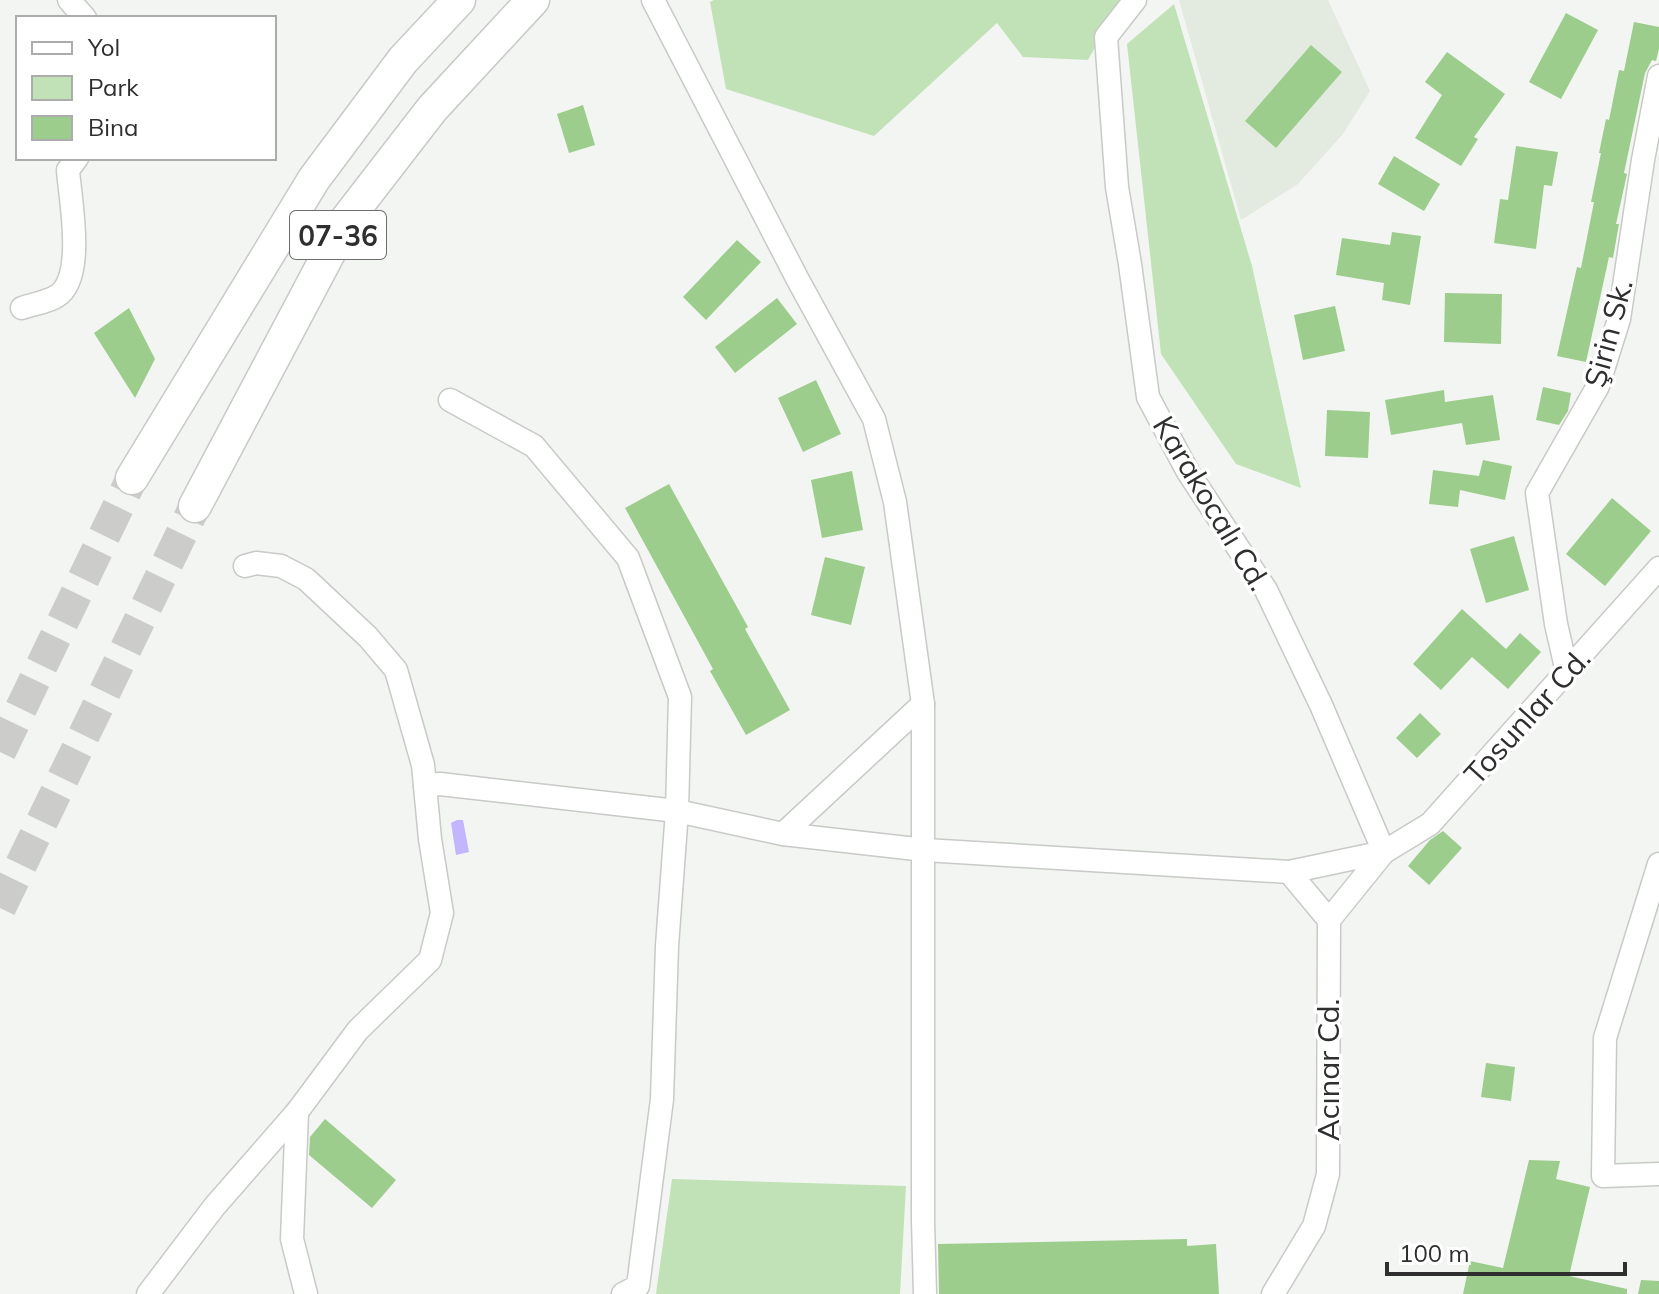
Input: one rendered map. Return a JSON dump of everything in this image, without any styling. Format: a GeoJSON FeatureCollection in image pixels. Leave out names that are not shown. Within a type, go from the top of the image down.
{"type":"FeatureCollection","features":[{"type":"Feature","properties":{"kind":"highway","name":"07-36"},"geometry":{"type":"LineString","coordinates":[[132,478],[314,179],[403,60],[459,0]]}},
{"type":"Feature","properties":{"kind":"highway","name":"07-36"},"geometry":{"type":"LineString","coordinates":[[195,506],[347,219],[432,109],[533,0]]}},
{"type":"Feature","properties":{"kind":"street"},"geometry":{"type":"LineString","coordinates":[[69,0],[83,16]]}},
{"type":"Feature","properties":{"kind":"street"},"geometry":{"type":"LineString","coordinates":[[653,0],[874,419],[895,502],[923,704],[925,1294]]}},
{"type":"Feature","properties":{"kind":"street","name":"Karakocalı Cd."},"geometry":{"type":"LineString","coordinates":[[1135,0],[1106,37],[1117,187],[1148,397],[1188,472],[1266,590],[1321,705],[1384,852]]}},
{"type":"Feature","properties":{"kind":"street","name":"Şirin Sk."},"geometry":{"type":"LineString","coordinates":[[1567,672],[1556,624],[1537,493],[1598,386],[1619,319],[1659,76]]}},
{"type":"Feature","properties":{"kind":"street"},"geometry":{"type":"LineString","coordinates":[[22,308],[58,296],[70,281],[75,242],[68,170],[76,160]]}},
{"type":"Feature","properties":{"kind":"street"},"geometry":{"type":"LineString","coordinates":[[450,400],[534,446],[628,558],[680,697],[662,1099],[638,1286],[623,1294]]}},
{"type":"Feature","properties":{"kind":"street"},"geometry":{"type":"LineString","coordinates":[[148,1294],[214,1207],[297,1112],[358,1030],[430,960],[442,913],[430,839],[423,765],[396,670],[368,637],[306,579],[281,566],[256,563],[245,566]]}},
{"type":"Feature","properties":{"kind":"street","name":"Tosunlar Cd."},"geometry":{"type":"LineString","coordinates":[[1384,852],[1430,824],[1659,568]]}},
{"type":"Feature","properties":{"kind":"street"},"geometry":{"type":"LineString","coordinates":[[783,834],[923,704]]}},
{"type":"Feature","properties":{"kind":"street"},"geometry":{"type":"LineString","coordinates":[[425,786],[440,784],[677,811],[783,834],[925,850],[1289,872],[1384,852]]}},
{"type":"Feature","properties":{"kind":"street"},"geometry":{"type":"LineString","coordinates":[[1289,872],[1329,920],[1384,852]]}},
{"type":"Feature","properties":{"kind":"street"},"geometry":{"type":"LineString","coordinates":[[1659,864],[1605,1038],[1603,1176],[1659,1174]]}},
{"type":"Feature","properties":{"kind":"street","name":"Acınar Cd."},"geometry":{"type":"LineString","coordinates":[[1273,1294],[1314,1226],[1328,1174],[1329,920]]}},
{"type":"Feature","properties":{"kind":"street"},"geometry":{"type":"LineString","coordinates":[[297,1112],[292,1239],[306,1294]]}},
{"type":"Feature","properties":{"kind":"shaded area"},"geometry":{"type":"Polygon","coordinates":[[[1179,0],[1328,0],[1370,91],[1343,134],[1298,184],[1241,220],[1179,0]]]}},
{"type":"Feature","properties":{"kind":"shaded area"},"geometry":{"type":"Polygon","coordinates":[[[463,820],[469,852],[456,855],[451,823],[463,820]]]}},
{"type":"Feature","properties":{"kind":"green space"},"geometry":{"type":"Polygon","coordinates":[[[1121,0],[1088,60],[1023,57],[997,23],[874,136],[726,89],[710,2],[1121,0]]]}},
{"type":"Feature","properties":{"kind":"green space"},"geometry":{"type":"Polygon","coordinates":[[[1174,4],[1252,266],[1301,488],[1236,464],[1161,354],[1127,44],[1174,4]]]}},
{"type":"Feature","properties":{"kind":"green space"},"geometry":{"type":"Polygon","coordinates":[[[672,1179],[906,1186],[900,1294],[656,1294],[672,1179]]]}},
{"type":"Feature","properties":{"kind":"building"},"geometry":{"type":"Polygon","coordinates":[[[1566,13],[1598,30],[1561,99],[1529,82],[1566,13]]]}},
{"type":"Feature","properties":{"kind":"building"},"geometry":{"type":"Polygon","coordinates":[[[1634,22],[1659,27],[1659,49],[1656,61],[1652,60],[1645,73],[1624,173],[1627,174],[1616,224],[1619,224],[1613,258],[1609,257],[1586,362],[1557,356],[1577,267],[1581,268],[1606,119],[1609,120],[1619,70],[1624,71],[1634,22]]]}},
{"type":"Feature","properties":{"kind":"building"},"geometry":{"type":"Polygon","coordinates":[[[1311,45],[1342,72],[1276,148],[1245,121],[1311,45]]]}},
{"type":"Feature","properties":{"kind":"building"},"geometry":{"type":"Polygon","coordinates":[[[1447,52],[1505,94],[1474,137],[1478,139],[1461,166],[1415,138],[1442,95],[1425,82],[1447,52]]]}},
{"type":"Feature","properties":{"kind":"building"},"geometry":{"type":"Polygon","coordinates":[[[583,105],[595,145],[569,153],[557,114],[583,105]]]}},
{"type":"Feature","properties":{"kind":"building"},"geometry":{"type":"Polygon","coordinates":[[[1516,146],[1558,152],[1552,186],[1544,185],[1536,249],[1494,243],[1500,199],[1508,200],[1516,146]]]}},
{"type":"Feature","properties":{"kind":"building"},"geometry":{"type":"Polygon","coordinates":[[[1394,156],[1440,184],[1424,211],[1378,184],[1394,156]]]}},
{"type":"Feature","properties":{"kind":"building"},"geometry":{"type":"Polygon","coordinates":[[[1392,232],[1421,236],[1410,305],[1382,300],[1384,283],[1336,275],[1342,238],[1390,245],[1392,232]]]}},
{"type":"Feature","properties":{"kind":"building"},"geometry":{"type":"Polygon","coordinates":[[[737,240],[761,262],[706,320],[683,297],[737,240]]]}},
{"type":"Feature","properties":{"kind":"building"},"geometry":{"type":"Polygon","coordinates":[[[1445,293],[1502,294],[1501,344],[1444,342],[1445,293]]]}},
{"type":"Feature","properties":{"kind":"building"},"geometry":{"type":"Polygon","coordinates":[[[777,298],[797,324],[735,373],[715,347],[777,298]]]}},
{"type":"Feature","properties":{"kind":"building"},"geometry":{"type":"Polygon","coordinates":[[[1335,306],[1345,351],[1303,360],[1294,315],[1335,306]]]}},
{"type":"Feature","properties":{"kind":"building"},"geometry":{"type":"Polygon","coordinates":[[[129,308],[155,359],[135,398],[94,333],[129,308]]]}},
{"type":"Feature","properties":{"kind":"building"},"geometry":{"type":"Polygon","coordinates":[[[816,380],[841,434],[803,452],[778,398],[816,380]]]}},
{"type":"Feature","properties":{"kind":"building"},"geometry":{"type":"Polygon","coordinates":[[[1543,387],[1571,393],[1568,411],[1559,425],[1536,420],[1543,387]]]}},
{"type":"Feature","properties":{"kind":"building"},"geometry":{"type":"Polygon","coordinates":[[[1444,390],[1445,402],[1493,395],[1500,440],[1466,445],[1462,423],[1391,435],[1385,400],[1444,390]]]}},
{"type":"Feature","properties":{"kind":"building"},"geometry":{"type":"Polygon","coordinates":[[[1327,410],[1370,412],[1368,458],[1325,456],[1327,410]]]}},
{"type":"Feature","properties":{"kind":"building"},"geometry":{"type":"Polygon","coordinates":[[[1483,460],[1512,466],[1505,500],[1460,490],[1458,507],[1429,504],[1433,470],[1479,476],[1483,460]]]}},
{"type":"Feature","properties":{"kind":"building"},"geometry":{"type":"Polygon","coordinates":[[[852,471],[863,530],[822,538],[811,480],[852,471]]]}},
{"type":"Feature","properties":{"kind":"building"},"geometry":{"type":"Polygon","coordinates":[[[669,484],[790,710],[746,735],[625,508],[669,484]]]}},
{"type":"Feature","properties":{"kind":"building"},"geometry":{"type":"Polygon","coordinates":[[[1612,498],[1651,531],[1605,586],[1566,554],[1612,498]]]}},
{"type":"Feature","properties":{"kind":"building"},"geometry":{"type":"Polygon","coordinates":[[[1514,536],[1529,590],[1486,603],[1470,549],[1514,536]]]}},
{"type":"Feature","properties":{"kind":"building"},"geometry":{"type":"Polygon","coordinates":[[[825,557],[865,567],[851,625],[811,615],[825,557]]]}},
{"type":"Feature","properties":{"kind":"building"},"geometry":{"type":"Polygon","coordinates":[[[1462,609],[1506,649],[1520,633],[1541,652],[1508,689],[1472,657],[1441,690],[1413,664],[1462,609]]]}},
{"type":"Feature","properties":{"kind":"building"},"geometry":{"type":"Polygon","coordinates":[[[1420,713],[1441,734],[1417,758],[1396,738],[1420,713]]]}},
{"type":"Feature","properties":{"kind":"building"},"geometry":{"type":"Polygon","coordinates":[[[1443,831],[1462,848],[1429,885],[1408,866],[1430,840],[1443,831]]]}},
{"type":"Feature","properties":{"kind":"building"},"geometry":{"type":"Polygon","coordinates":[[[1486,1063],[1515,1067],[1511,1101],[1481,1097],[1486,1063]]]}},
{"type":"Feature","properties":{"kind":"building"},"geometry":{"type":"Polygon","coordinates":[[[325,1119],[396,1180],[372,1208],[309,1155],[310,1137],[325,1119]]]}},
{"type":"Feature","properties":{"kind":"building"},"geometry":{"type":"Polygon","coordinates":[[[1529,1160],[1560,1161],[1556,1179],[1590,1187],[1569,1276],[1627,1289],[1627,1294],[1463,1294],[1470,1261],[1503,1268],[1529,1160]]]}},
{"type":"Feature","properties":{"kind":"building"},"geometry":{"type":"Polygon","coordinates":[[[1187,1239],[1187,1246],[1216,1244],[1219,1294],[939,1294],[938,1244],[1187,1239]]]}},
{"type":"Feature","properties":{"kind":"building"},"geometry":{"type":"Polygon","coordinates":[[[1641,1280],[1659,1281],[1659,1294],[1638,1294],[1641,1280]]]}},
{"type":"Feature","properties":{"kind":"tunnel"},"geometry":{"type":"LineString","coordinates":[[0,752],[132,478]]}},
{"type":"Feature","properties":{"kind":"tunnel"},"geometry":{"type":"LineString","coordinates":[[0,908],[195,506]]}}]}
